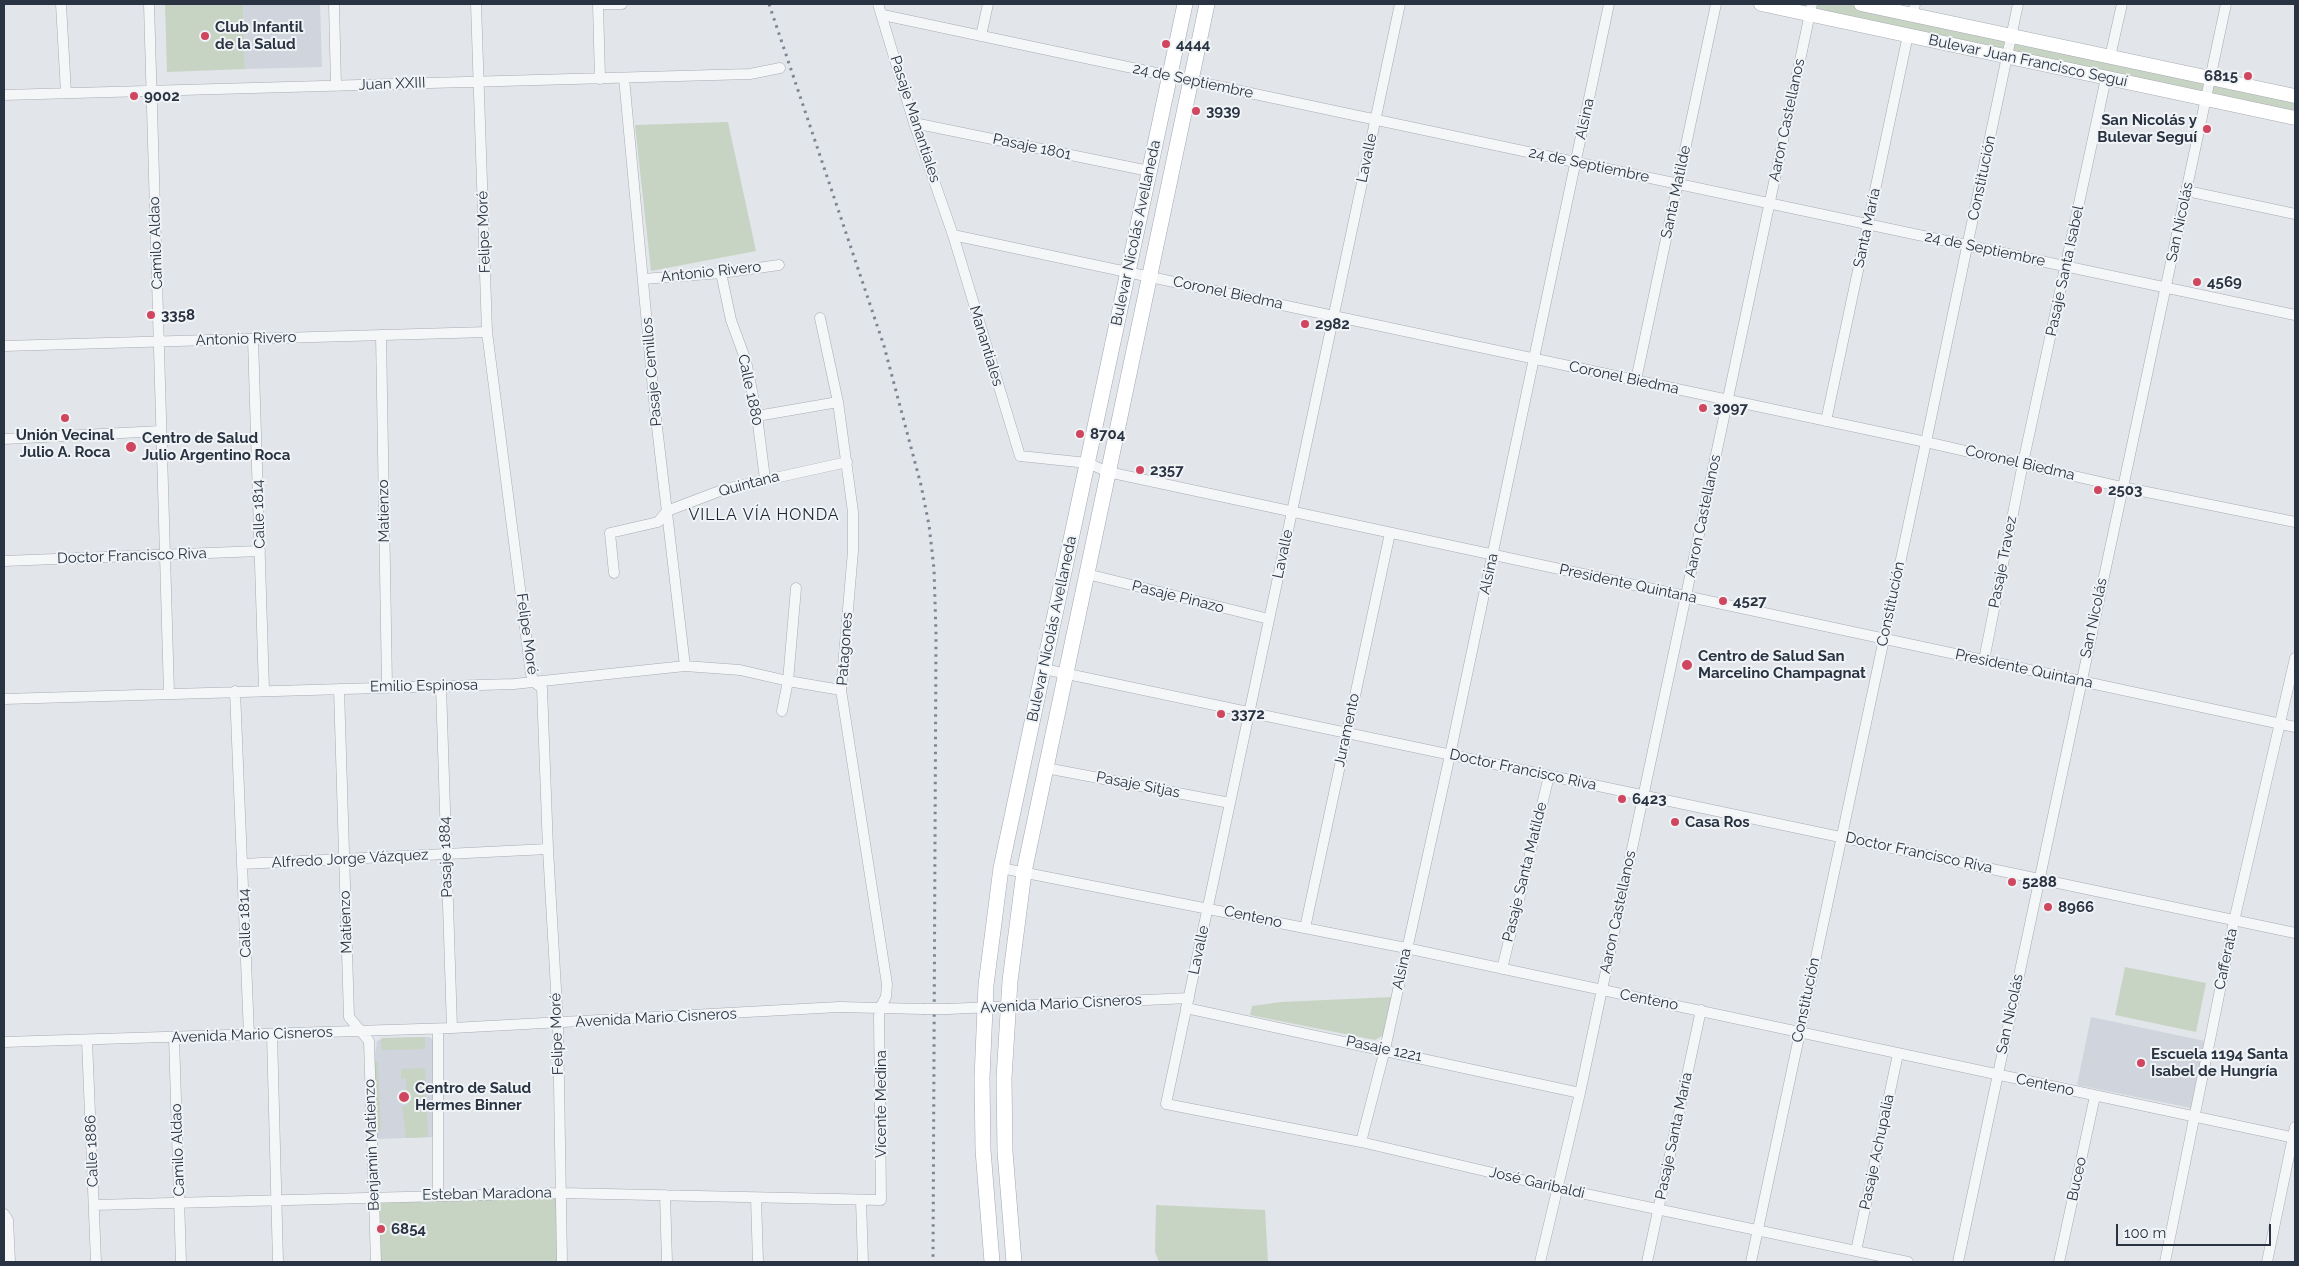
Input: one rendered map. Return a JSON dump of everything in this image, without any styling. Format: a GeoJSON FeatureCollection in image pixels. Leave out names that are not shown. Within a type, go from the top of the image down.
{"type":"FeatureCollection","features":[{"type":"Feature","properties":{"kind":"main road","name":"Bulevar Nicolás Avellaneda"},"geometry":{"type":"LineString","coordinates":[[992,1262],[982,1123],[985,1007],[1001,868],[1185,4]]}},
{"type":"Feature","properties":{"kind":"main road","name":"Bulevar Nicolás Avellaneda"},"geometry":{"type":"LineString","coordinates":[[1014,1262],[1004,1115],[1008,1006],[1024,872],[1207,4]]}},
{"type":"Feature","properties":{"kind":"main road","name":"Bulevar Juan Francisco Seguí"},"geometry":{"type":"LineString","coordinates":[[1761,4],[1811,9],[1908,35],[2295,118]]}},
{"type":"Feature","properties":{"kind":"main road","name":"Bulevar Juan Francisco Seguí"},"geometry":{"type":"LineString","coordinates":[[1860,4],[1914,9],[2011,36],[2295,96]]}},
{"type":"Feature","properties":{"kind":"street"},"geometry":{"type":"LineString","coordinates":[[61,4],[66,93]]}},
{"type":"Feature","properties":{"kind":"street","name":"Camilo Aldao"},"geometry":{"type":"LineString","coordinates":[[149,4],[169,693]]}},
{"type":"Feature","properties":{"kind":"street"},"geometry":{"type":"LineString","coordinates":[[334,4],[336,86]]}},
{"type":"Feature","properties":{"kind":"street","name":"Felipe Moré"},"geometry":{"type":"LineString","coordinates":[[476,4],[488,332],[530,674],[534,682],[542,688],[548,850],[558,1024],[562,1262]]}},
{"type":"Feature","properties":{"kind":"street"},"geometry":{"type":"LineString","coordinates":[[600,79],[598,4],[622,4]]}},
{"type":"Feature","properties":{"kind":"street","name":"Pasaje Manantiales"},"geometry":{"type":"LineString","coordinates":[[878,4],[883,15],[914,123],[953,235]]}},
{"type":"Feature","properties":{"kind":"street"},"geometry":{"type":"LineString","coordinates":[[981,36],[988,4]]}},
{"type":"Feature","properties":{"kind":"street","name":"Lavalle"},"geometry":{"type":"LineString","coordinates":[[1166,1104],[1400,4]]}},
{"type":"Feature","properties":{"kind":"street","name":"Alsina"},"geometry":{"type":"LineString","coordinates":[[1361,1142],[1385,1049],[1450,755],[1609,4]]}},
{"type":"Feature","properties":{"kind":"street","name":"Santa Matilde"},"geometry":{"type":"LineString","coordinates":[[1636,380],[1716,4]]}},
{"type":"Feature","properties":{"kind":"street","name":"Constitución"},"geometry":{"type":"LineString","coordinates":[[1750,1262],[1968,246],[2018,4]]}},
{"type":"Feature","properties":{"kind":"street"},"geometry":{"type":"LineString","coordinates":[[2110,57],[2122,4]]}},
{"type":"Feature","properties":{"kind":"street","name":"San Nicolás"},"geometry":{"type":"LineString","coordinates":[[1958,1262],[2080,681],[2226,4]]}},
{"type":"Feature","properties":{"kind":"street","name":"Aaron Castellanos"},"geometry":{"type":"LineString","coordinates":[[1540,1262],[1580,1093],[1811,9]]}},
{"type":"Feature","properties":{"kind":"street","name":"24 de Septiembre"},"geometry":{"type":"LineString","coordinates":[[883,15],[2065,267],[2295,314]]}},
{"type":"Feature","properties":{"kind":"street","name":"Santa María"},"geometry":{"type":"LineString","coordinates":[[1826,421],[1908,35]]}},
{"type":"Feature","properties":{"kind":"street","name":"Juan XXIII"},"geometry":{"type":"LineString","coordinates":[[4,95],[750,74],[780,68]]}},
{"type":"Feature","properties":{"kind":"street","name":"Pasaje Cemillos"},"geometry":{"type":"LineString","coordinates":[[624,78],[654,410],[685,666]]}},
{"type":"Feature","properties":{"kind":"street","name":"Pasaje Santa Isabel"},"geometry":{"type":"LineString","coordinates":[[2023,463],[2106,78]]}},
{"type":"Feature","properties":{"kind":"street","name":"Pasaje 1801"},"geometry":{"type":"LineString","coordinates":[[914,123],[1150,172]]}},
{"type":"Feature","properties":{"kind":"street"},"geometry":{"type":"LineString","coordinates":[[2187,191],[2295,214]]}},
{"type":"Feature","properties":{"kind":"street","name":"Coronel Biedma"},"geometry":{"type":"LineString","coordinates":[[953,235],[1926,442],[2122,487],[2295,522]]}},
{"type":"Feature","properties":{"kind":"street","name":"Manantiales"},"geometry":{"type":"LineString","coordinates":[[953,235],[1020,456]]}},
{"type":"Feature","properties":{"kind":"street","name":"Antonio Rivero"},"geometry":{"type":"LineString","coordinates":[[643,279],[721,273],[778,264]]}},
{"type":"Feature","properties":{"kind":"street","name":"Calle 1880"},"geometry":{"type":"LineString","coordinates":[[721,273],[730,320],[746,361],[757,416],[765,479]]}},
{"type":"Feature","properties":{"kind":"street","name":"Patagones"},"geometry":{"type":"LineString","coordinates":[[820,318],[838,402],[853,512],[853,551],[842,690],[887,984],[886,997],[880,1008]]}},
{"type":"Feature","properties":{"kind":"street","name":"Antonio Rivero"},"geometry":{"type":"LineString","coordinates":[[4,346],[488,332]]}},
{"type":"Feature","properties":{"kind":"street","name":"Matienzo"},"geometry":{"type":"LineString","coordinates":[[381,335],[387,686]]}},
{"type":"Feature","properties":{"kind":"street","name":"Calle 1814"},"geometry":{"type":"LineString","coordinates":[[253,339],[264,690]]}},
{"type":"Feature","properties":{"kind":"street"},"geometry":{"type":"LineString","coordinates":[[757,416],[838,402]]}},
{"type":"Feature","properties":{"kind":"street"},"geometry":{"type":"LineString","coordinates":[[4,439],[161,431]]}},
{"type":"Feature","properties":{"kind":"street","name":"Presidente Quintana"},"geometry":{"type":"LineString","coordinates":[[1020,456],[1088,463],[1108,472],[2295,727]]}},
{"type":"Feature","properties":{"kind":"street","name":"Quintana"},"geometry":{"type":"LineString","coordinates":[[614,573],[610,533],[658,522],[667,511],[725,489],[847,462]]}},
{"type":"Feature","properties":{"kind":"street","name":"Pasaje Travez"},"geometry":{"type":"LineString","coordinates":[[1984,660],[2023,463]]}},
{"type":"Feature","properties":{"kind":"street","name":"Juramento"},"geometry":{"type":"LineString","coordinates":[[1305,928],[1390,533]]}},
{"type":"Feature","properties":{"kind":"street","name":"Doctor Francisco Riva"},"geometry":{"type":"LineString","coordinates":[[4,561],[260,551]]}},
{"type":"Feature","properties":{"kind":"street","name":"Pasaje Pinazo"},"geometry":{"type":"LineString","coordinates":[[1087,574],[1269,620]]}},
{"type":"Feature","properties":{"kind":"street"},"geometry":{"type":"LineString","coordinates":[[782,711],[788,681],[796,588]]}},
{"type":"Feature","properties":{"kind":"street","name":"Cafferata"},"geometry":{"type":"LineString","coordinates":[[2166,1262],[2234,920],[2295,658]]}},
{"type":"Feature","properties":{"kind":"street","name":"Emilio Espinosa"},"geometry":{"type":"LineString","coordinates":[[4,699],[534,682],[685,666],[740,670],[788,681],[842,690]]}},
{"type":"Feature","properties":{"kind":"street","name":"Doctor Francisco Riva"},"geometry":{"type":"LineString","coordinates":[[1044,669],[2295,933]]}},
{"type":"Feature","properties":{"kind":"street","name":"Pasaje 1884"},"geometry":{"type":"LineString","coordinates":[[441,686],[452,1028]]}},
{"type":"Feature","properties":{"kind":"street","name":"Matienzo"},"geometry":{"type":"LineString","coordinates":[[339,689],[349,1017],[361,1031]]}},
{"type":"Feature","properties":{"kind":"street","name":"Calle 1814"},"geometry":{"type":"LineString","coordinates":[[235,691],[249,1035]]}},
{"type":"Feature","properties":{"kind":"street","name":"Pasaje Sitjas"},"geometry":{"type":"LineString","coordinates":[[1046,768],[1230,803]]}},
{"type":"Feature","properties":{"kind":"street","name":"Pasaje Santa Matilde"},"geometry":{"type":"LineString","coordinates":[[1502,969],[1549,776]]}},
{"type":"Feature","properties":{"kind":"street","name":"Alfredo Jorge Vázquez"},"geometry":{"type":"LineString","coordinates":[[242,864],[548,850]]}},
{"type":"Feature","properties":{"kind":"street","name":"Centeno"},"geometry":{"type":"LineString","coordinates":[[1001,868],[1208,907],[1701,1010],[2095,1096],[2295,1134]]}},
{"type":"Feature","properties":{"kind":"street","name":"Avenida Mario Cisneros"},"geometry":{"type":"LineString","coordinates":[[4,1042],[558,1024],[839,1007],[948,1009],[1188,1003]]}},
{"type":"Feature","properties":{"kind":"street","name":"Pasaje 1221"},"geometry":{"type":"LineString","coordinates":[[1188,1003],[1580,1093]]}},
{"type":"Feature","properties":{"kind":"street","name":"Vicente Medina"},"geometry":{"type":"LineString","coordinates":[[880,1008],[881,1200]]}},
{"type":"Feature","properties":{"kind":"street","name":"Pasaje Santa Maria"},"geometry":{"type":"LineString","coordinates":[[1647,1262],[1701,1010]]}},
{"type":"Feature","properties":{"kind":"street"},"geometry":{"type":"LineString","coordinates":[[438,1029],[438,1196]]}},
{"type":"Feature","properties":{"kind":"street","name":"Benjamín Matienzo"},"geometry":{"type":"LineString","coordinates":[[361,1031],[369,1041],[376,1262]]}},
{"type":"Feature","properties":{"kind":"street"},"geometry":{"type":"LineString","coordinates":[[272,1034],[278,1262]]}},
{"type":"Feature","properties":{"kind":"street","name":"Camilo Aldao"},"geometry":{"type":"LineString","coordinates":[[174,1037],[181,1262]]}},
{"type":"Feature","properties":{"kind":"street","name":"Calle 1886"},"geometry":{"type":"LineString","coordinates":[[87,1040],[96,1262]]}},
{"type":"Feature","properties":{"kind":"street","name":"Pasaje Achupalia"},"geometry":{"type":"LineString","coordinates":[[1856,1251],[1898,1054]]}},
{"type":"Feature","properties":{"kind":"street","name":"Buceo"},"geometry":{"type":"LineString","coordinates":[[2059,1262],[2095,1096]]}},
{"type":"Feature","properties":{"kind":"street","name":"José Garibaldi"},"geometry":{"type":"LineString","coordinates":[[1166,1104],[1361,1142],[1557,1188],[1908,1262]]}},
{"type":"Feature","properties":{"kind":"street"},"geometry":{"type":"LineString","coordinates":[[2267,1262],[2295,1134]]}},
{"type":"Feature","properties":{"kind":"street","name":"Esteban Maradona"},"geometry":{"type":"LineString","coordinates":[[94,1205],[561,1192],[881,1200]]}},
{"type":"Feature","properties":{"kind":"street"},"geometry":{"type":"LineString","coordinates":[[665,1195],[667,1262]]}},
{"type":"Feature","properties":{"kind":"street"},"geometry":{"type":"LineString","coordinates":[[756,1198],[758,1262]]}},
{"type":"Feature","properties":{"kind":"street"},"geometry":{"type":"LineString","coordinates":[[861,1201],[863,1262]]}},
{"type":"Feature","properties":{"kind":"street"},"geometry":{"type":"LineString","coordinates":[[4,1214],[8,1220],[10,1262]]}},
{"type":"Feature","properties":{"kind":"shaded area"},"geometry":{"type":"Polygon","coordinates":[[[243,4],[320,4],[322,67],[245,69],[243,4]]]}},
{"type":"Feature","properties":{"kind":"shaded area","name":"Escuela 1194 Santa Isabel de Hungría"},"geometry":{"type":"Polygon","coordinates":[[[2091,1017],[2205,1041],[2191,1108],[2077,1085],[2091,1017]]]}},
{"type":"Feature","properties":{"kind":"shaded area","name":"Centro de Salud Hermes Binner"},"geometry":{"type":"Polygon","coordinates":[[[430,1037],[433,1040],[433,1137],[377,1139],[374,1062],[377,1041],[383,1038],[430,1037]]]}},
{"type":"Feature","properties":{"kind":"green space","name":"Club Infantil de la Salud"},"geometry":{"type":"Polygon","coordinates":[[[165,4],[243,4],[245,69],[167,72],[165,4]]]}},
{"type":"Feature","properties":{"kind":"green space"},"geometry":{"type":"Polygon","coordinates":[[[1761,4],[1861,4],[2295,96],[2295,118],[1761,4]]]}},
{"type":"Feature","properties":{"kind":"green space"},"geometry":{"type":"Polygon","coordinates":[[[728,122],[756,251],[651,271],[635,125],[728,122]]]}},
{"type":"Feature","properties":{"kind":"green space"},"geometry":{"type":"Polygon","coordinates":[[[2125,967],[2206,983],[2196,1032],[2115,1015],[2125,967]]]}},
{"type":"Feature","properties":{"kind":"green space"},"geometry":{"type":"Polygon","coordinates":[[[1392,997],[1384,1035],[1375,1040],[1250,1015],[1252,1006],[1281,1002],[1392,997]]]}},
{"type":"Feature","properties":{"kind":"green space"},"geometry":{"type":"Polygon","coordinates":[[[425,1037],[425,1049],[382,1050],[381,1039],[383,1038],[425,1037]]]}},
{"type":"Feature","properties":{"kind":"green space"},"geometry":{"type":"Polygon","coordinates":[[[374,1062],[378,1062],[381,1131],[376,1131],[374,1062]]]}},
{"type":"Feature","properties":{"kind":"green space"},"geometry":{"type":"Polygon","coordinates":[[[401,1069],[425,1069],[428,1137],[406,1138],[402,1106],[407,1106],[406,1079],[401,1079],[401,1069]]]}},
{"type":"Feature","properties":{"kind":"green space"},"geometry":{"type":"Polygon","coordinates":[[[561,1193],[562,1262],[376,1262],[374,1197],[561,1193]]]}},
{"type":"Feature","properties":{"kind":"green space"},"geometry":{"type":"Polygon","coordinates":[[[1156,1205],[1265,1210],[1268,1262],[1159,1262],[1155,1252],[1156,1205]]]}},
{"type":"Feature","properties":{"kind":"railway"},"geometry":{"type":"LineString","coordinates":[[769,4],[884,346],[921,485],[929,525],[934,569],[936,634],[933,1262]]}},
{"type":"Feature","properties":{"kind":"place","name":"Club Infantil de la Salud"},"geometry":{"type":"Point","coordinates":[205,36]}},
{"type":"Feature","properties":{"kind":"place","name":"4444"},"geometry":{"type":"Point","coordinates":[1166,44]}},
{"type":"Feature","properties":{"kind":"place","name":"6815"},"geometry":{"type":"Point","coordinates":[2248,76]}},
{"type":"Feature","properties":{"kind":"place","name":"9002"},"geometry":{"type":"Point","coordinates":[134,96]}},
{"type":"Feature","properties":{"kind":"place","name":"3939"},"geometry":{"type":"Point","coordinates":[1196,111]}},
{"type":"Feature","properties":{"kind":"place","name":"San Nicolás y Bulevar Seguí"},"geometry":{"type":"Point","coordinates":[2207,129]}},
{"type":"Feature","properties":{"kind":"place","name":"4569"},"geometry":{"type":"Point","coordinates":[2197,282]}},
{"type":"Feature","properties":{"kind":"place","name":"3358"},"geometry":{"type":"Point","coordinates":[151,315]}},
{"type":"Feature","properties":{"kind":"place","name":"2982"},"geometry":{"type":"Point","coordinates":[1305,324]}},
{"type":"Feature","properties":{"kind":"place","name":"3097"},"geometry":{"type":"Point","coordinates":[1703,408]}},
{"type":"Feature","properties":{"kind":"place","name":"Unión Vecinal Julio A. Roca"},"geometry":{"type":"Point","coordinates":[65,418]}},
{"type":"Feature","properties":{"kind":"place","name":"8704"},"geometry":{"type":"Point","coordinates":[1080,434]}},
{"type":"Feature","properties":{"kind":"place","name":"Centro de Salud Julio Argentino Roca"},"geometry":{"type":"Point","coordinates":[131,447]}},
{"type":"Feature","properties":{"kind":"place","name":"2357"},"geometry":{"type":"Point","coordinates":[1140,470]}},
{"type":"Feature","properties":{"kind":"place","name":"2503"},"geometry":{"type":"Point","coordinates":[2098,490]}},
{"type":"Feature","properties":{"kind":"place","name":"4527"},"geometry":{"type":"Point","coordinates":[1723,601]}},
{"type":"Feature","properties":{"kind":"place","name":"Centro de Salud San Marcelino Champagnat"},"geometry":{"type":"Point","coordinates":[1687,665]}},
{"type":"Feature","properties":{"kind":"place","name":"3372"},"geometry":{"type":"Point","coordinates":[1221,714]}},
{"type":"Feature","properties":{"kind":"place","name":"6423"},"geometry":{"type":"Point","coordinates":[1622,799]}},
{"type":"Feature","properties":{"kind":"place","name":"Casa Ros"},"geometry":{"type":"Point","coordinates":[1675,822]}},
{"type":"Feature","properties":{"kind":"place","name":"5288"},"geometry":{"type":"Point","coordinates":[2012,882]}},
{"type":"Feature","properties":{"kind":"place","name":"8966"},"geometry":{"type":"Point","coordinates":[2048,907]}},
{"type":"Feature","properties":{"kind":"place","name":"Escuela 1194 Santa Isabel de Hungría"},"geometry":{"type":"Point","coordinates":[2141,1063]}},
{"type":"Feature","properties":{"kind":"place","name":"Centro de Salud Hermes Binner"},"geometry":{"type":"Point","coordinates":[404,1097]}},
{"type":"Feature","properties":{"kind":"place","name":"6854"},"geometry":{"type":"Point","coordinates":[381,1229]}},
{"type":"Feature","properties":{"kind":"district","name":"VILLA VÍA HONDA"},"geometry":{"type":"Point","coordinates":[764,515]}}]}
